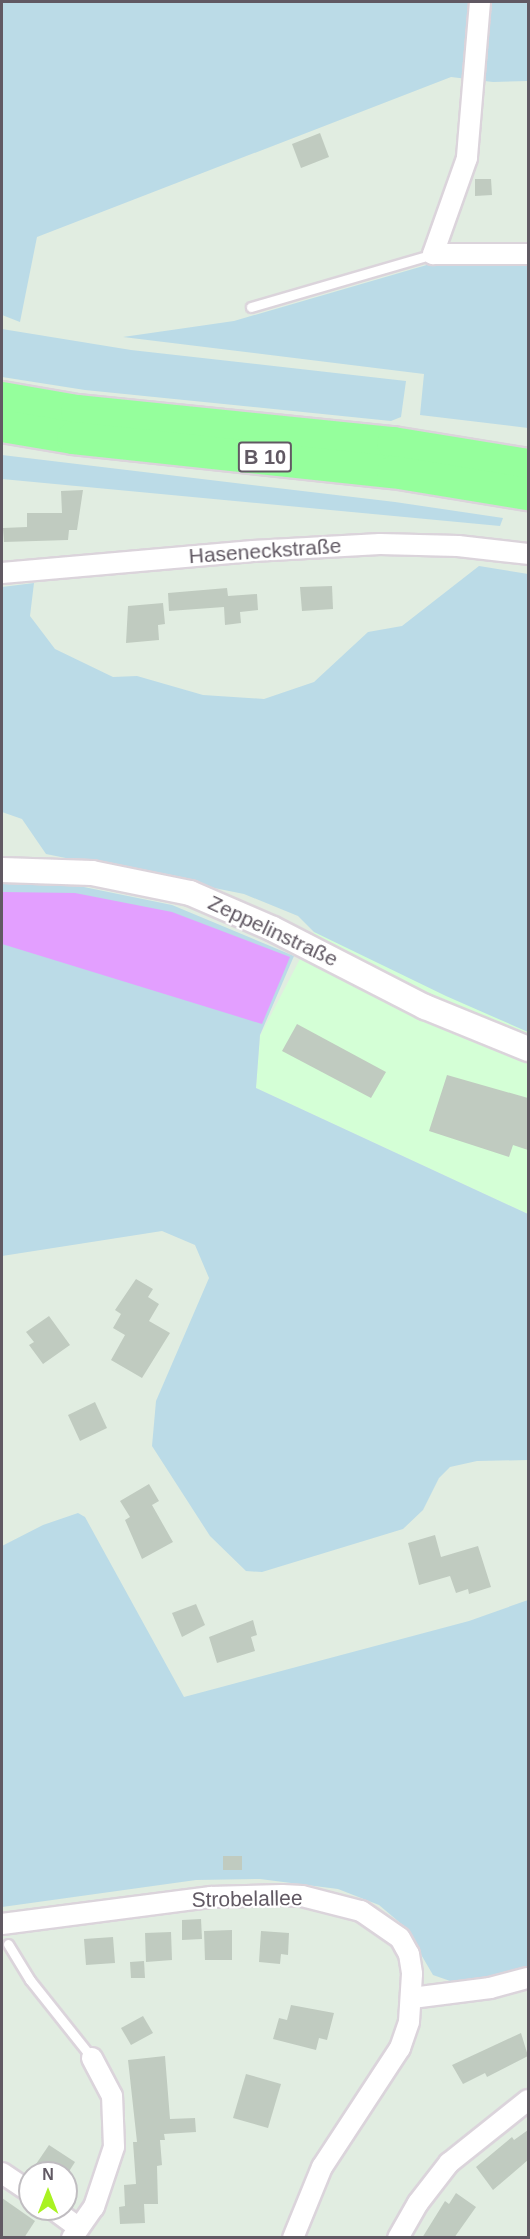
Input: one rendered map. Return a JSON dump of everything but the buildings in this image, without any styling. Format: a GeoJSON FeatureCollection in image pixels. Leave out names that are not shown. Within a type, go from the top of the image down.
{"type":"FeatureCollection","features":[{"type":"Feature","properties":{"kind":"highway","name":"B 10"},"geometry":{"type":"LineString","coordinates":[[2,398],[77,411],[393,443],[528,465]]}},
{"type":"Feature","properties":{"kind":"highway","name":"B 10"},"geometry":{"type":"LineString","coordinates":[[2,426],[73,438],[393,472],[528,494]]}},
{"type":"Feature","properties":{"kind":"street"},"geometry":{"type":"LineString","coordinates":[[480,2],[467,158],[434,254],[528,254]]}},
{"type":"Feature","properties":{"kind":"street","name":"Haseneckstraße"},"geometry":{"type":"LineString","coordinates":[[2,573],[253,550],[419,543],[528,554]]}},
{"type":"Feature","properties":{"kind":"street","name":"Zeppelinstraße"},"geometry":{"type":"LineString","coordinates":[[2,870],[92,873],[190,893],[273,929],[425,1007],[528,1048]]}},
{"type":"Feature","properties":{"kind":"street","name":"Strobelallee"},"geometry":{"type":"LineString","coordinates":[[2,1922],[211,1897],[302,1896],[361,1911],[400,1938],[409,1954],[412,1998],[400,2048],[322,2167],[293,2238]]}},
{"type":"Feature","properties":{"kind":"street"},"geometry":{"type":"LineString","coordinates":[[412,1998],[490,1988],[528,1978]]}},
{"type":"Feature","properties":{"kind":"street"},"geometry":{"type":"LineString","coordinates":[[64,2221],[75,2233],[104,2185],[114,2147],[112,2096],[93,2058]]}},
{"type":"Feature","properties":{"kind":"street"},"geometry":{"type":"LineString","coordinates":[[398,2238],[418,2203],[449,2163],[528,2100]]}},
{"type":"Feature","properties":{"kind":"street"},"geometry":{"type":"LineString","coordinates":[[2,2173],[18,2184]]}},
{"type":"Feature","properties":{"kind":"lane"},"geometry":{"type":"LineString","coordinates":[[251,307],[434,254]]}},
{"type":"Feature","properties":{"kind":"lane"},"geometry":{"type":"LineString","coordinates":[[8,1944],[30,1980],[93,2058]]}},
{"type":"Feature","properties":{"kind":"shaded area"},"geometry":{"type":"Polygon","coordinates":[[[2,2],[528,2],[528,81],[493,82],[451,77],[37,237],[20,322],[2,315],[2,2]]]}},
{"type":"Feature","properties":{"kind":"shaded area"},"geometry":{"type":"Polygon","coordinates":[[[528,258],[528,428],[420,415],[424,374],[123,337],[234,321],[437,262],[528,258]]]}},
{"type":"Feature","properties":{"kind":"shaded area"},"geometry":{"type":"Polygon","coordinates":[[[2,329],[131,350],[406,381],[401,417],[391,421],[85,390],[2,377],[2,329]]]}},
{"type":"Feature","properties":{"kind":"shaded area"},"geometry":{"type":"Polygon","coordinates":[[[2,455],[395,502],[503,518],[500,526],[2,479],[2,455]]]}},
{"type":"Feature","properties":{"kind":"shaded area"},"geometry":{"type":"Polygon","coordinates":[[[479,566],[528,574],[528,1032],[446,996],[314,932],[298,916],[244,894],[46,854],[22,819],[2,812],[2,587],[34,583],[30,616],[55,649],[113,677],[137,676],[203,695],[264,699],[314,682],[368,632],[402,626],[479,566]]]}},
{"type":"Feature","properties":{"kind":"shaded area"},"geometry":{"type":"Polygon","coordinates":[[[2,879],[74,885],[172,905],[294,956],[260,1035],[256,1088],[528,1214],[528,1460],[477,1461],[450,1467],[439,1478],[423,1510],[403,1529],[262,1572],[246,1571],[210,1536],[152,1446],[156,1401],[209,1278],[195,1245],[162,1231],[2,1256],[2,879]]]}},
{"type":"Feature","properties":{"kind":"shaded area"},"geometry":{"type":"Polygon","coordinates":[[[2,892],[75,893],[172,912],[290,957],[262,1024],[2,944],[2,892]]]}},
{"type":"Feature","properties":{"kind":"shaded area"},"geometry":{"type":"Polygon","coordinates":[[[314,932],[528,1032],[528,1214],[256,1088],[260,1036],[314,932]]]}},
{"type":"Feature","properties":{"kind":"shaded area"},"geometry":{"type":"Polygon","coordinates":[[[78,1513],[85,1517],[184,1697],[469,1621],[528,1600],[528,1968],[456,1983],[433,1975],[405,1927],[379,1905],[338,1889],[260,1879],[196,1880],[2,1907],[2,1546],[43,1525],[78,1513]]]}}]}
